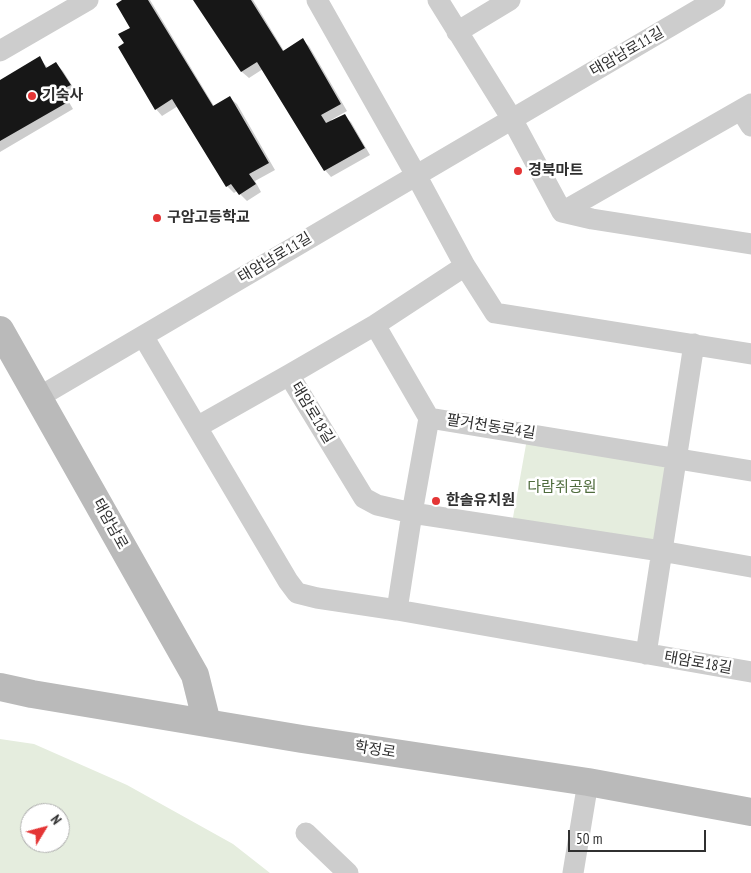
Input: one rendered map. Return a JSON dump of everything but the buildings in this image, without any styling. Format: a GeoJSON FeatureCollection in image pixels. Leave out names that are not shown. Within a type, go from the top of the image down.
{"type":"FeatureCollection","features":[{"type":"Feature","properties":{"kind":"main road","name":"태암남로"},"geometry":{"type":"LineString","coordinates":[[0,330],[195,675],[207,723]]}},
{"type":"Feature","properties":{"kind":"main road","name":"학정로"},"geometry":{"type":"LineString","coordinates":[[0,687],[302,739],[588,782],[751,812]]}},
{"type":"Feature","properties":{"kind":"street"},"geometry":{"type":"LineString","coordinates":[[316,0],[416,175],[465,266],[495,313],[751,354]]}},
{"type":"Feature","properties":{"kind":"street"},"geometry":{"type":"LineString","coordinates":[[438,0],[512,119],[562,212],[592,219],[751,244]]}},
{"type":"Feature","properties":{"kind":"street"},"geometry":{"type":"LineString","coordinates":[[457,32],[510,0]]}},
{"type":"Feature","properties":{"kind":"street","name":"태암남로11길"},"geometry":{"type":"LineString","coordinates":[[38,397],[715,0]]}},
{"type":"Feature","properties":{"kind":"street"},"geometry":{"type":"LineString","coordinates":[[0,51],[84,1]]}},
{"type":"Feature","properties":{"kind":"street"},"geometry":{"type":"LineString","coordinates":[[562,212],[748,113]]}},
{"type":"Feature","properties":{"kind":"street"},"geometry":{"type":"LineString","coordinates":[[289,375],[375,326],[465,266]]}},
{"type":"Feature","properties":{"kind":"street","name":"팔거천동로4길"},"geometry":{"type":"LineString","coordinates":[[375,326],[429,418],[751,471]]}},
{"type":"Feature","properties":{"kind":"street","name":"태암로18길"},"geometry":{"type":"LineString","coordinates":[[143,336],[288,581],[297,593],[751,672]]}},
{"type":"Feature","properties":{"kind":"street"},"geometry":{"type":"LineString","coordinates":[[661,551],[694,344]]}},
{"type":"Feature","properties":{"kind":"street","name":"태암로18길"},"geometry":{"type":"LineString","coordinates":[[197,427],[289,375],[364,498],[377,505],[412,513],[661,551],[751,567]]}},
{"type":"Feature","properties":{"kind":"street"},"geometry":{"type":"LineString","coordinates":[[398,610],[412,513],[429,418]]}},
{"type":"Feature","properties":{"kind":"street","name":"태암로18길"},"geometry":{"type":"LineString","coordinates":[[646,654],[661,551]]}},
{"type":"Feature","properties":{"kind":"street"},"geometry":{"type":"LineString","coordinates":[[573,873],[588,782]]}},
{"type":"Feature","properties":{"kind":"street"},"geometry":{"type":"LineString","coordinates":[[306,833],[348,873]]}},
{"type":"Feature","properties":{"kind":"green space","name":"다람쥐공원"},"geometry":{"type":"Polygon","coordinates":[[[527,439],[667,463],[657,545],[512,523],[527,439]]]}},
{"type":"Feature","properties":{"kind":"green space"},"geometry":{"type":"Polygon","coordinates":[[[0,739],[34,744],[127,785],[233,844],[270,873],[0,873],[0,739]]]}},
{"type":"Feature","properties":{"kind":"place","name":"기숙사"},"geometry":{"type":"Point","coordinates":[32,96]}},
{"type":"Feature","properties":{"kind":"place","name":"경북마트"},"geometry":{"type":"Point","coordinates":[518,171]}},
{"type":"Feature","properties":{"kind":"place","name":"구암고등학교"},"geometry":{"type":"Point","coordinates":[157,218]}},
{"type":"Feature","properties":{"kind":"place","name":"한솔유치원"},"geometry":{"type":"Point","coordinates":[436,501]}}]}
